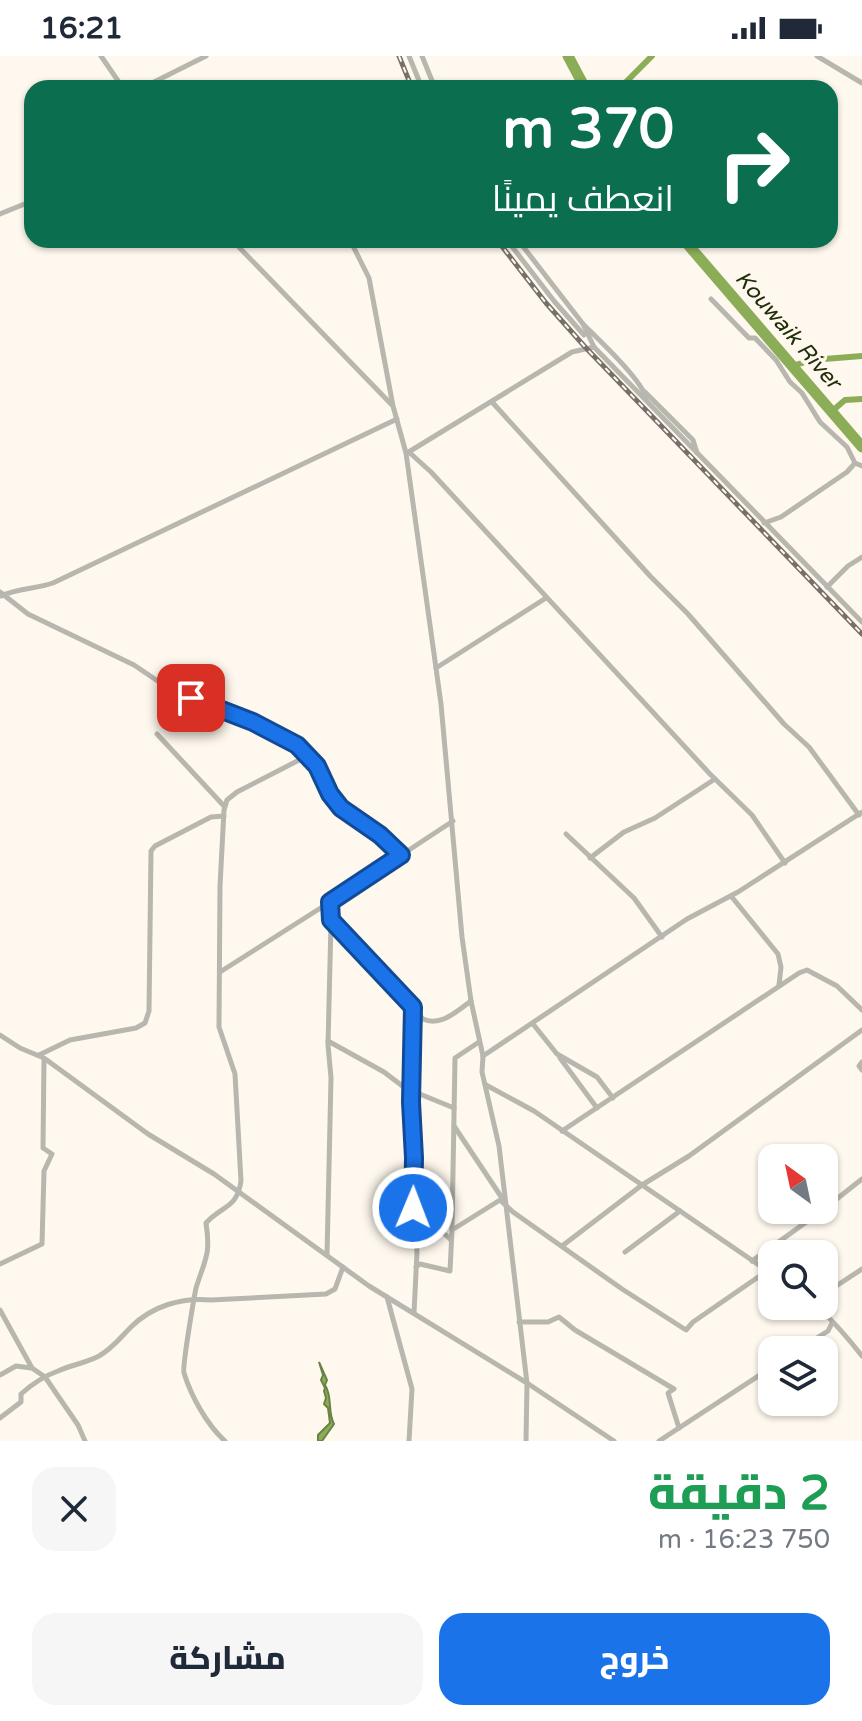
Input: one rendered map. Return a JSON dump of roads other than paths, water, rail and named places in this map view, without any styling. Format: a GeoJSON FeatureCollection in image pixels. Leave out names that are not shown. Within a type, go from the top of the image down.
{"type":"FeatureCollection","features":[{"type":"Feature","properties":{"kind":"street"},"geometry":{"type":"LineString","coordinates":[[101,56],[118,80]]}},
{"type":"Feature","properties":{"kind":"street"},"geometry":{"type":"LineString","coordinates":[[158,80],[206,56]]}},
{"type":"Feature","properties":{"kind":"street"},"geometry":{"type":"LineString","coordinates":[[409,56],[419,80]]}},
{"type":"Feature","properties":{"kind":"street"},"geometry":{"type":"LineString","coordinates":[[422,56],[432,80]]}},
{"type":"Feature","properties":{"kind":"street"},"geometry":{"type":"LineString","coordinates":[[817,56],[862,83]]}},
{"type":"Feature","properties":{"kind":"street"},"geometry":{"type":"LineString","coordinates":[[0,214],[24,204]]}},
{"type":"Feature","properties":{"kind":"street"},"geometry":{"type":"LineString","coordinates":[[240,248],[393,406]]}},
{"type":"Feature","properties":{"kind":"street"},"geometry":{"type":"LineString","coordinates":[[354,248],[369,278],[393,406],[408,453],[453,821],[456,883],[471,1001],[499,1146],[527,1383],[526,1441]]}},
{"type":"Feature","properties":{"kind":"street"},"geometry":{"type":"LineString","coordinates":[[513,248],[594,347],[862,622]]}},
{"type":"Feature","properties":{"kind":"street"},"geometry":{"type":"LineString","coordinates":[[524,248],[583,324],[693,440],[697,453]]}},
{"type":"Feature","properties":{"kind":"street"},"geometry":{"type":"LineString","coordinates":[[711,299],[738,328],[749,338],[755,338],[776,360],[820,422],[847,447],[855,463],[862,466]]}},
{"type":"Feature","properties":{"kind":"street"},"geometry":{"type":"LineString","coordinates":[[583,324],[588,339]]}},
{"type":"Feature","properties":{"kind":"street"},"geometry":{"type":"LineString","coordinates":[[408,453],[572,352],[594,347]]}},
{"type":"Feature","properties":{"kind":"street"},"geometry":{"type":"LineString","coordinates":[[377,390],[385,391],[390,382]]}},
{"type":"Feature","properties":{"kind":"street"},"geometry":{"type":"LineString","coordinates":[[644,391],[646,402]]}},
{"type":"Feature","properties":{"kind":"street"},"geometry":{"type":"LineString","coordinates":[[483,1056],[687,919],[731,896],[860,814],[809,747],[784,724],[688,614],[492,402]]}},
{"type":"Feature","properties":{"kind":"street"},"geometry":{"type":"LineString","coordinates":[[1,595],[53,583],[397,419]]}},
{"type":"Feature","properties":{"kind":"street"},"geometry":{"type":"LineString","coordinates":[[408,453],[431,472],[715,779],[752,815],[785,863]]}},
{"type":"Feature","properties":{"kind":"street"},"geometry":{"type":"LineString","coordinates":[[764,523],[781,517],[847,472],[855,463]]}},
{"type":"Feature","properties":{"kind":"street"},"geometry":{"type":"LineString","coordinates":[[827,587],[862,557]]}},
{"type":"Feature","properties":{"kind":"street"},"geometry":{"type":"LineString","coordinates":[[1,595],[28,614],[134,665],[174,692],[253,722],[297,745],[317,766],[330,794],[341,808],[380,835],[401,855]]}},
{"type":"Feature","properties":{"kind":"street"},"geometry":{"type":"LineString","coordinates":[[435,668],[546,598]]}},
{"type":"Feature","properties":{"kind":"street"},"geometry":{"type":"LineString","coordinates":[[157,734],[225,807]]}},
{"type":"Feature","properties":{"kind":"street"},"geometry":{"type":"LineString","coordinates":[[225,1441],[215,1432],[203,1412],[183,1370],[194,1298],[208,1258],[206,1223],[231,1205],[239,1194],[241,1165],[235,1074],[219,1027],[225,807],[227,800],[237,792],[307,756]]}},
{"type":"Feature","properties":{"kind":"street"},"geometry":{"type":"LineString","coordinates":[[590,858],[624,832],[655,818],[715,779]]}},
{"type":"Feature","properties":{"kind":"street"},"geometry":{"type":"LineString","coordinates":[[41,1057],[70,1040],[136,1028],[145,1023],[149,1011],[151,851],[211,817],[224,816]]}},
{"type":"Feature","properties":{"kind":"street"},"geometry":{"type":"LineString","coordinates":[[219,973],[453,821]]}},
{"type":"Feature","properties":{"kind":"street"},"geometry":{"type":"LineString","coordinates":[[566,834],[634,898],[662,937]]}},
{"type":"Feature","properties":{"kind":"street"},"geometry":{"type":"LineString","coordinates":[[731,896],[778,954],[781,967],[779,986]]}},
{"type":"Feature","properties":{"kind":"street"},"geometry":{"type":"LineString","coordinates":[[327,1256],[331,1078],[328,1041],[330,902]]}},
{"type":"Feature","properties":{"kind":"street"},"geometry":{"type":"LineString","coordinates":[[331,920],[423,1019],[434,1023],[471,1001]]}},
{"type":"Feature","properties":{"kind":"street"},"geometry":{"type":"LineString","coordinates":[[562,1131],[807,970],[837,986],[862,1010]]}},
{"type":"Feature","properties":{"kind":"street"},"geometry":{"type":"LineString","coordinates":[[413,1007],[414,1313]]}},
{"type":"Feature","properties":{"kind":"street"},"geometry":{"type":"LineString","coordinates":[[533,1024],[597,1108]]}},
{"type":"Feature","properties":{"kind":"street"},"geometry":{"type":"LineString","coordinates":[[562,1246],[642,1185],[689,1156],[862,1030]]}},
{"type":"Feature","properties":{"kind":"street"},"geometry":{"type":"LineString","coordinates":[[0,1035],[41,1057],[386,1296],[614,1441]]}},
{"type":"Feature","properties":{"kind":"street"},"geometry":{"type":"LineString","coordinates":[[328,1041],[411,1090],[454,1108]]}},
{"type":"Feature","properties":{"kind":"street"},"geometry":{"type":"LineString","coordinates":[[416,1267],[420,1264],[450,1271],[455,1058],[479,1042]]}},
{"type":"Feature","properties":{"kind":"street"},"geometry":{"type":"LineString","coordinates":[[557,1054],[597,1077],[613,1098]]}},
{"type":"Feature","properties":{"kind":"street"},"geometry":{"type":"LineString","coordinates":[[0,1264],[42,1244],[44,1171],[52,1154],[43,1148],[41,1057]]}},
{"type":"Feature","properties":{"kind":"street"},"geometry":{"type":"LineString","coordinates":[[862,1062],[859,1066],[862,1070]]}},
{"type":"Feature","properties":{"kind":"street"},"geometry":{"type":"LineString","coordinates":[[485,1084],[534,1111],[758,1265]]}},
{"type":"Feature","properties":{"kind":"street"},"geometry":{"type":"LineString","coordinates":[[454,1125],[513,1212],[686,1330],[693,1322],[758,1279]]}},
{"type":"Feature","properties":{"kind":"street"},"geometry":{"type":"LineString","coordinates":[[838,1197],[862,1179]]}},
{"type":"Feature","properties":{"kind":"street"},"geometry":{"type":"LineString","coordinates":[[452,1230],[500,1200],[504,1201]]}},
{"type":"Feature","properties":{"kind":"street"},"geometry":{"type":"LineString","coordinates":[[625,1252],[680,1211]]}},
{"type":"Feature","properties":{"kind":"street"},"geometry":{"type":"LineString","coordinates":[[413,1214],[429,1219],[451,1240]]}},
{"type":"Feature","properties":{"kind":"street"},"geometry":{"type":"LineString","coordinates":[[752,1261],[803,1224]]}},
{"type":"Feature","properties":{"kind":"street"},"geometry":{"type":"LineString","coordinates":[[0,1418],[21,1402],[21,1394],[45,1377],[100,1356],[157,1308],[194,1298],[211,1300],[326,1294],[335,1289],[343,1267]]}},
{"type":"Feature","properties":{"kind":"street"},"geometry":{"type":"LineString","coordinates":[[838,1285],[862,1269]]}},
{"type":"Feature","properties":{"kind":"street"},"geometry":{"type":"LineString","coordinates":[[386,1296],[412,1389],[409,1441]]}},
{"type":"Feature","properties":{"kind":"street"},"geometry":{"type":"LineString","coordinates":[[0,1310],[32,1368],[45,1377],[78,1425],[85,1441]]}},
{"type":"Feature","properties":{"kind":"street"},"geometry":{"type":"LineString","coordinates":[[519,1322],[548,1322],[559,1317],[575,1330],[674,1389],[668,1393],[679,1428]]}},
{"type":"Feature","properties":{"kind":"street"},"geometry":{"type":"LineString","coordinates":[[829,1320],[841,1329],[862,1356]]}},
{"type":"Feature","properties":{"kind":"street"},"geometry":{"type":"LineString","coordinates":[[820,1336],[828,1331],[832,1323]]}},
{"type":"Feature","properties":{"kind":"street"},"geometry":{"type":"LineString","coordinates":[[0,1375],[16,1366],[32,1368]]}},
{"type":"Feature","properties":{"kind":"street"},"geometry":{"type":"LineString","coordinates":[[659,1441],[758,1376]]}},
{"type":"Feature","properties":{"kind":"street"},"geometry":{"type":"LineString","coordinates":[[597,1440],[604,1435]]}},
{"type":"Feature","properties":{"kind":"waterway","name":"Kouwaik River"},"geometry":{"type":"LineString","coordinates":[[568,56],[581,80]]}},
{"type":"Feature","properties":{"kind":"waterway"},"geometry":{"type":"LineString","coordinates":[[628,80],[652,56]]}},
{"type":"Feature","properties":{"kind":"waterway","name":"Kouwaik River"},"geometry":{"type":"LineString","coordinates":[[691,248],[862,447]]}},
{"type":"Feature","properties":{"kind":"waterway"},"geometry":{"type":"LineString","coordinates":[[792,366],[812,360],[862,356]]}},
{"type":"Feature","properties":{"kind":"waterway"},"geometry":{"type":"LineString","coordinates":[[831,412],[845,400],[862,399]]}},
{"type":"Feature","properties":{"kind":"railway"},"geometry":{"type":"LineString","coordinates":[[399,56],[409,80]]}},
{"type":"Feature","properties":{"kind":"railway"},"geometry":{"type":"LineString","coordinates":[[503,248],[586,348],[862,634]]}}]}
